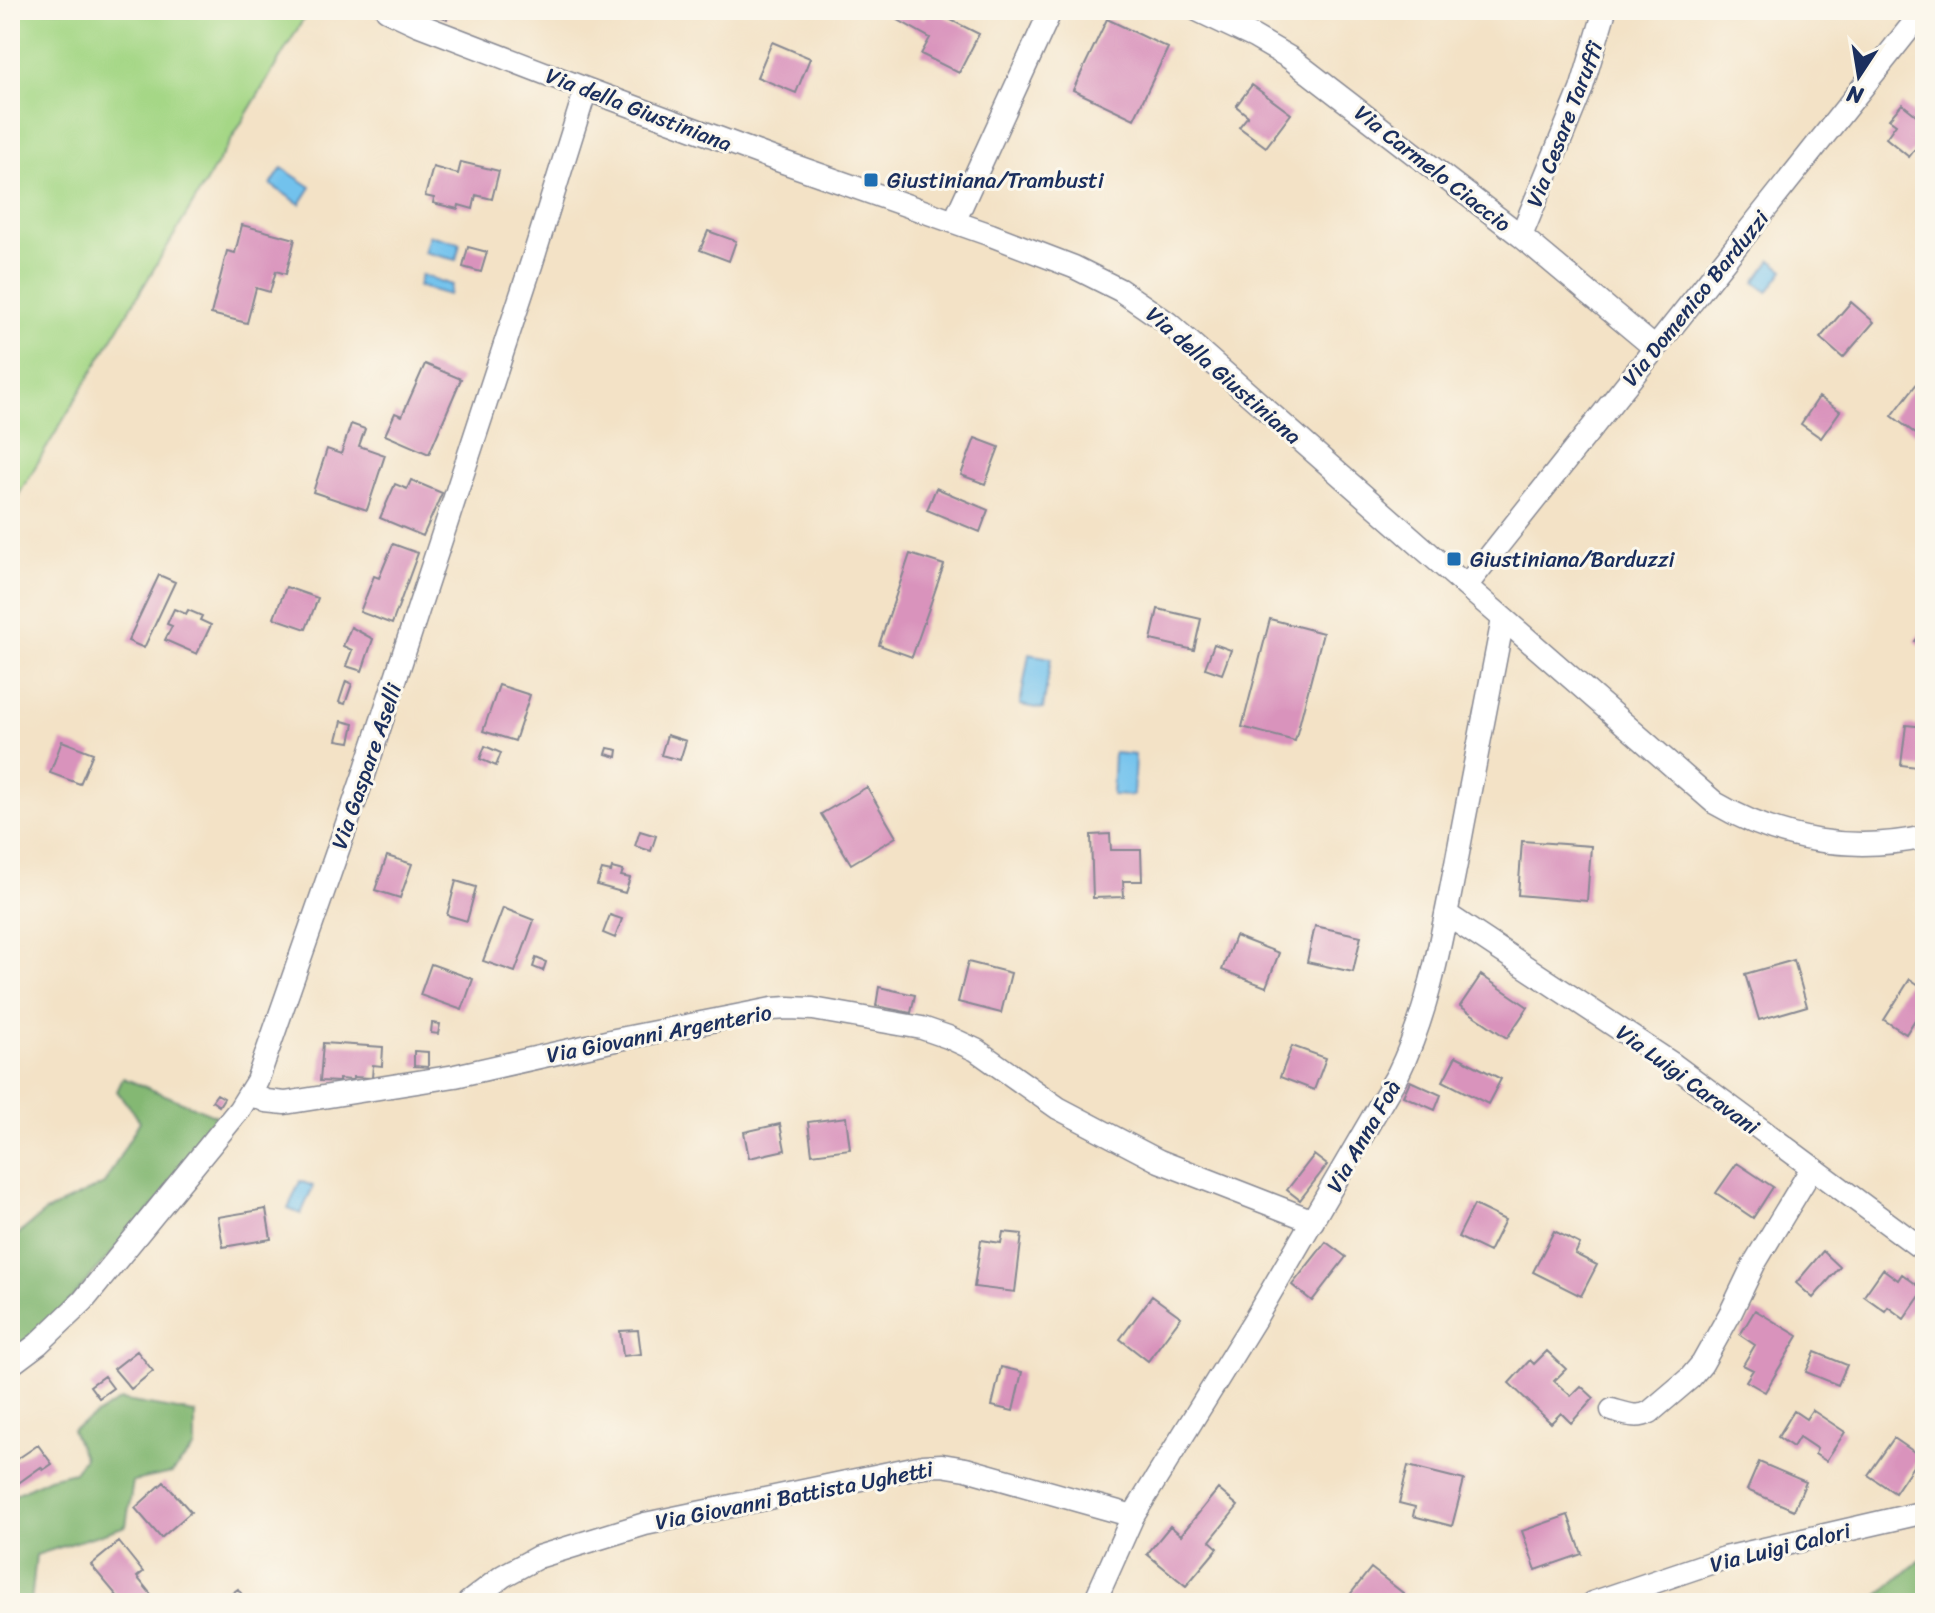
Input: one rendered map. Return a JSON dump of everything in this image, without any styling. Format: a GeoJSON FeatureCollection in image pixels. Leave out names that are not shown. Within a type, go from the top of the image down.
{"type":"FeatureCollection","features":[{"type":"Feature","properties":{"kind":"street","name":"Via della Giustiniana"},"geometry":{"type":"LineString","coordinates":[[387,10],[586,89],[1074,267],[1120,290],[1180,334],[1704,795],[1737,816],[1789,835],[1851,845],[1885,844],[1925,837]]}},
{"type":"Feature","properties":{"kind":"street"},"geometry":{"type":"LineString","coordinates":[[954,222],[1051,10]]}},
{"type":"Feature","properties":{"kind":"street","name":"Via Carmelo Ciaccio"},"geometry":{"type":"LineString","coordinates":[[1197,10],[1290,58],[1521,236],[1655,348]]}},
{"type":"Feature","properties":{"kind":"street","name":"Via Cesare Taruffi"},"geometry":{"type":"LineString","coordinates":[[1521,236],[1581,90],[1605,10]]}},
{"type":"Feature","properties":{"kind":"street","name":"Via Domenico Barduzzi"},"geometry":{"type":"LineString","coordinates":[[1466,586],[1924,10]]}},
{"type":"Feature","properties":{"kind":"street","name":"Via Gaspare Aselli"},"geometry":{"type":"LineString","coordinates":[[10,1365],[38,1344],[83,1301],[251,1094],[364,775],[586,89]]}},
{"type":"Feature","properties":{"kind":"street","name":"Via Anna Foà"},"geometry":{"type":"LineString","coordinates":[[1094,1603],[1133,1516],[1255,1319],[1408,1054],[1427,995],[1446,914],[1503,619]]}},
{"type":"Feature","properties":{"kind":"street","name":"Via Luigi Caravani"},"geometry":{"type":"LineString","coordinates":[[1446,914],[1674,1065],[1925,1251]]}},
{"type":"Feature","properties":{"kind":"street","name":"Via Giovanni Argenterio"},"geometry":{"type":"LineString","coordinates":[[251,1094],[270,1103],[285,1103],[455,1076],[772,1009],[813,1009],[922,1028],[964,1043],[1058,1108],[1159,1161],[1313,1221]]}},
{"type":"Feature","properties":{"kind":"street"},"geometry":{"type":"LineString","coordinates":[[1612,1410],[1643,1416],[1690,1378],[1702,1364],[1754,1264],[1812,1168]]}},
{"type":"Feature","properties":{"kind":"street","name":"Via Giovanni Battista Ughetti"},"geometry":{"type":"LineString","coordinates":[[468,1603],[503,1576],[538,1557],[629,1529],[923,1466],[966,1469],[1133,1516]]}},
{"type":"Feature","properties":{"kind":"street","name":"Via Luigi Calori"},"geometry":{"type":"LineString","coordinates":[[1592,1603],[1725,1558],[1925,1512]]}},
{"type":"Feature","properties":{"kind":"green space"},"geometry":{"type":"Polygon","coordinates":[[[10,10],[309,10],[10,509],[10,10]]]}},
{"type":"Feature","properties":{"kind":"green space"},"geometry":{"type":"Polygon","coordinates":[[[123,1078],[217,1116],[213,1128],[155,1204],[50,1323],[10,1352],[10,1241],[45,1212],[104,1184],[140,1121],[117,1091],[123,1078]]]}},
{"type":"Feature","properties":{"kind":"green space"},"geometry":{"type":"Polygon","coordinates":[[[120,1400],[195,1413],[195,1447],[172,1473],[133,1481],[126,1526],[36,1555],[31,1603],[10,1603],[10,1497],[49,1478],[74,1472],[84,1458],[72,1430],[120,1400]]]}},
{"type":"Feature","properties":{"kind":"green space"},"geometry":{"type":"Polygon","coordinates":[[[1925,1556],[1925,1603],[1869,1603],[1925,1556]]]}},
{"type":"Feature","properties":{"kind":"water"},"geometry":{"type":"Polygon","coordinates":[[[282,168],[311,187],[300,204],[271,185],[282,168]]]}},
{"type":"Feature","properties":{"kind":"water"},"geometry":{"type":"Polygon","coordinates":[[[429,235],[460,243],[456,260],[424,252],[429,235]]]}},
{"type":"Feature","properties":{"kind":"water"},"geometry":{"type":"Polygon","coordinates":[[[1771,260],[1784,270],[1768,292],[1755,282],[1771,260]]]}},
{"type":"Feature","properties":{"kind":"water"},"geometry":{"type":"Polygon","coordinates":[[[421,275],[452,285],[449,295],[418,286],[421,275]]]}},
{"type":"Feature","properties":{"kind":"water"},"geometry":{"type":"Polygon","coordinates":[[[1029,654],[1051,658],[1043,709],[1020,705],[1029,654]]]}},
{"type":"Feature","properties":{"kind":"water"},"geometry":{"type":"Polygon","coordinates":[[[1114,753],[1135,755],[1133,796],[1112,795],[1114,753]]]}},
{"type":"Feature","properties":{"kind":"water"},"geometry":{"type":"Polygon","coordinates":[[[300,1181],[313,1186],[301,1214],[288,1209],[300,1181]]]}},
{"type":"Feature","properties":{"kind":"building"},"geometry":{"type":"Polygon","coordinates":[[[425,10],[450,10],[447,19],[425,10]]]}},
{"type":"Feature","properties":{"kind":"building"},"geometry":{"type":"Polygon","coordinates":[[[895,10],[906,10],[924,19],[931,10],[979,34],[959,73],[921,54],[930,38],[891,16],[895,10]]]}},
{"type":"Feature","properties":{"kind":"building"},"geometry":{"type":"Polygon","coordinates":[[[1107,19],[1168,48],[1134,119],[1073,90],[1107,19]]]}},
{"type":"Feature","properties":{"kind":"building"},"geometry":{"type":"Polygon","coordinates":[[[772,42],[810,58],[796,93],[757,77],[772,42]]]}},
{"type":"Feature","properties":{"kind":"building"},"geometry":{"type":"Polygon","coordinates":[[[1252,85],[1291,114],[1266,147],[1239,127],[1248,116],[1236,106],[1252,85]]]}},
{"type":"Feature","properties":{"kind":"building"},"geometry":{"type":"Polygon","coordinates":[[[1902,104],[1925,122],[1925,136],[1909,157],[1886,138],[1896,124],[1889,119],[1902,104]]]}},
{"type":"Feature","properties":{"kind":"building"},"geometry":{"type":"Polygon","coordinates":[[[461,162],[499,171],[492,199],[476,195],[473,209],[433,203],[434,198],[425,196],[433,167],[458,174],[461,162]]]}},
{"type":"Feature","properties":{"kind":"building"},"geometry":{"type":"Polygon","coordinates":[[[242,225],[295,239],[286,274],[276,271],[270,292],[256,288],[247,323],[211,314],[227,251],[235,253],[242,225]]]}},
{"type":"Feature","properties":{"kind":"building"},"geometry":{"type":"Polygon","coordinates":[[[708,231],[736,241],[729,261],[700,250],[708,231]]]}},
{"type":"Feature","properties":{"kind":"building"},"geometry":{"type":"Polygon","coordinates":[[[468,247],[487,252],[481,272],[463,267],[468,247]]]}},
{"type":"Feature","properties":{"kind":"building"},"geometry":{"type":"Polygon","coordinates":[[[1851,302],[1874,322],[1843,358],[1820,338],[1851,302]]]}},
{"type":"Feature","properties":{"kind":"building"},"geometry":{"type":"Polygon","coordinates":[[[425,364],[461,379],[429,454],[385,435],[395,413],[402,416],[425,364]]]}},
{"type":"Feature","properties":{"kind":"building"},"geometry":{"type":"Polygon","coordinates":[[[1925,373],[1925,422],[1916,434],[1892,416],[1925,373]]]}},
{"type":"Feature","properties":{"kind":"building"},"geometry":{"type":"Polygon","coordinates":[[[1819,397],[1840,411],[1821,438],[1801,424],[1819,397]]]}},
{"type":"Feature","properties":{"kind":"building"},"geometry":{"type":"Polygon","coordinates":[[[351,424],[365,429],[359,446],[385,455],[367,510],[313,492],[327,449],[341,454],[351,424]]]}},
{"type":"Feature","properties":{"kind":"building"},"geometry":{"type":"Polygon","coordinates":[[[975,438],[999,447],[985,484],[961,475],[975,438]]]}},
{"type":"Feature","properties":{"kind":"building"},"geometry":{"type":"Polygon","coordinates":[[[411,480],[442,493],[423,536],[380,518],[395,484],[407,489],[411,480]]]}},
{"type":"Feature","properties":{"kind":"building"},"geometry":{"type":"Polygon","coordinates":[[[936,488],[988,510],[980,532],[927,510],[936,488]]]}},
{"type":"Feature","properties":{"kind":"building"},"geometry":{"type":"Polygon","coordinates":[[[393,544],[418,553],[392,624],[360,612],[374,576],[379,578],[393,544]]]}},
{"type":"Feature","properties":{"kind":"building"},"geometry":{"type":"Polygon","coordinates":[[[910,554],[944,565],[912,657],[879,645],[910,554]]]}},
{"type":"Feature","properties":{"kind":"building"},"geometry":{"type":"Polygon","coordinates":[[[159,575],[175,582],[144,648],[128,641],[159,575]]]}},
{"type":"Feature","properties":{"kind":"building"},"geometry":{"type":"Polygon","coordinates":[[[286,587],[318,598],[306,629],[274,618],[286,587]]]}},
{"type":"Feature","properties":{"kind":"building"},"geometry":{"type":"Polygon","coordinates":[[[174,609],[186,614],[188,610],[202,616],[200,620],[211,625],[197,654],[165,640],[172,626],[167,624],[174,609]]]}},
{"type":"Feature","properties":{"kind":"building"},"geometry":{"type":"Polygon","coordinates":[[[1158,609],[1201,619],[1194,650],[1151,640],[1158,609]]]}},
{"type":"Feature","properties":{"kind":"building"},"geometry":{"type":"Polygon","coordinates":[[[1270,619],[1323,633],[1295,741],[1242,727],[1270,619]]]}},
{"type":"Feature","properties":{"kind":"building"},"geometry":{"type":"Polygon","coordinates":[[[351,627],[373,639],[362,671],[346,666],[352,650],[343,646],[351,627]]]}},
{"type":"Feature","properties":{"kind":"building"},"geometry":{"type":"Polygon","coordinates":[[[1925,629],[1925,649],[1915,641],[1925,629]]]}},
{"type":"Feature","properties":{"kind":"building"},"geometry":{"type":"Polygon","coordinates":[[[1214,644],[1231,650],[1222,674],[1205,668],[1214,644]]]}},
{"type":"Feature","properties":{"kind":"building"},"geometry":{"type":"Polygon","coordinates":[[[346,681],[352,684],[345,704],[339,702],[346,681]]]}},
{"type":"Feature","properties":{"kind":"building"},"geometry":{"type":"Polygon","coordinates":[[[499,685],[530,695],[515,741],[483,731],[499,685]]]}},
{"type":"Feature","properties":{"kind":"building"},"geometry":{"type":"Polygon","coordinates":[[[342,721],[354,724],[350,742],[337,740],[342,721]]]}},
{"type":"Feature","properties":{"kind":"building"},"geometry":{"type":"Polygon","coordinates":[[[1906,725],[1925,727],[1925,768],[1901,765],[1906,725]]]}},
{"type":"Feature","properties":{"kind":"building"},"geometry":{"type":"Polygon","coordinates":[[[667,735],[686,741],[680,760],[661,755],[667,735]]]}},
{"type":"Feature","properties":{"kind":"building"},"geometry":{"type":"Polygon","coordinates":[[[62,741],[93,753],[80,784],[50,773],[62,741]]]}},
{"type":"Feature","properties":{"kind":"building"},"geometry":{"type":"Polygon","coordinates":[[[485,746],[501,753],[496,766],[480,759],[485,746]]]}},
{"type":"Feature","properties":{"kind":"building"},"geometry":{"type":"Polygon","coordinates":[[[608,748],[618,750],[617,757],[606,754],[608,748]]]}},
{"type":"Feature","properties":{"kind":"building"},"geometry":{"type":"Polygon","coordinates":[[[867,787],[896,837],[851,864],[821,814],[867,787]]]}},
{"type":"Feature","properties":{"kind":"building"},"geometry":{"type":"Polygon","coordinates":[[[640,831],[656,836],[651,851],[635,846],[640,831]]]}},
{"type":"Feature","properties":{"kind":"building"},"geometry":{"type":"Polygon","coordinates":[[[1110,834],[1111,850],[1141,850],[1142,881],[1123,881],[1124,897],[1093,898],[1091,835],[1110,834]]]}},
{"type":"Feature","properties":{"kind":"building"},"geometry":{"type":"Polygon","coordinates":[[[1522,841],[1591,846],[1587,901],[1518,895],[1522,841]]]}},
{"type":"Feature","properties":{"kind":"building"},"geometry":{"type":"Polygon","coordinates":[[[387,856],[412,864],[400,898],[375,890],[387,856]]]}},
{"type":"Feature","properties":{"kind":"building"},"geometry":{"type":"Polygon","coordinates":[[[612,868],[623,871],[621,876],[630,878],[625,893],[597,885],[602,870],[611,872],[612,868]]]}},
{"type":"Feature","properties":{"kind":"building"},"geometry":{"type":"Polygon","coordinates":[[[456,881],[476,887],[467,921],[447,915],[456,881]]]}},
{"type":"Feature","properties":{"kind":"building"},"geometry":{"type":"Polygon","coordinates":[[[503,908],[534,920],[515,972],[483,961],[503,908]]]}},
{"type":"Feature","properties":{"kind":"building"},"geometry":{"type":"Polygon","coordinates":[[[610,915],[622,919],[615,938],[603,933],[610,915]]]}},
{"type":"Feature","properties":{"kind":"building"},"geometry":{"type":"Polygon","coordinates":[[[1315,926],[1361,936],[1353,972],[1307,962],[1315,926]]]}},
{"type":"Feature","properties":{"kind":"building"},"geometry":{"type":"Polygon","coordinates":[[[1235,936],[1279,953],[1266,987],[1222,970],[1235,936]]]}},
{"type":"Feature","properties":{"kind":"building"},"geometry":{"type":"Polygon","coordinates":[[[536,958],[546,962],[543,971],[533,967],[536,958]]]}},
{"type":"Feature","properties":{"kind":"building"},"geometry":{"type":"Polygon","coordinates":[[[1794,960],[1807,1006],[1759,1020],[1745,974],[1794,960]]]}},
{"type":"Feature","properties":{"kind":"building"},"geometry":{"type":"Polygon","coordinates":[[[968,962],[1011,973],[1001,1013],[958,1002],[968,962]]]}},
{"type":"Feature","properties":{"kind":"building"},"geometry":{"type":"Polygon","coordinates":[[[431,964],[473,979],[462,1010],[420,995],[431,964]]]}},
{"type":"Feature","properties":{"kind":"building"},"geometry":{"type":"Polygon","coordinates":[[[1481,975],[1528,1007],[1507,1038],[1460,1006],[1481,975]]]}},
{"type":"Feature","properties":{"kind":"building"},"geometry":{"type":"Polygon","coordinates":[[[1910,979],[1925,989],[1925,1004],[1906,1034],[1884,1020],[1910,979]]]}},
{"type":"Feature","properties":{"kind":"building"},"geometry":{"type":"Polygon","coordinates":[[[879,987],[915,995],[911,1013],[876,1006],[879,987]]]}},
{"type":"Feature","properties":{"kind":"building"},"geometry":{"type":"Polygon","coordinates":[[[432,1023],[440,1024],[438,1034],[431,1033],[432,1023]]]}},
{"type":"Feature","properties":{"kind":"building"},"geometry":{"type":"Polygon","coordinates":[[[323,1043],[383,1047],[382,1066],[373,1065],[372,1078],[320,1081],[323,1043]]]}},
{"type":"Feature","properties":{"kind":"building"},"geometry":{"type":"Polygon","coordinates":[[[1292,1046],[1326,1058],[1314,1090],[1280,1077],[1292,1046]]]}},
{"type":"Feature","properties":{"kind":"building"},"geometry":{"type":"Polygon","coordinates":[[[414,1051],[428,1052],[428,1067],[414,1066],[414,1051]]]}},
{"type":"Feature","properties":{"kind":"building"},"geometry":{"type":"Polygon","coordinates":[[[1456,1056],[1501,1079],[1488,1104],[1443,1081],[1456,1056]]]}},
{"type":"Feature","properties":{"kind":"building"},"geometry":{"type":"Polygon","coordinates":[[[1410,1081],[1441,1095],[1435,1110],[1403,1096],[1410,1081]]]}},
{"type":"Feature","properties":{"kind":"building"},"geometry":{"type":"Polygon","coordinates":[[[217,1094],[224,1098],[219,1106],[212,1101],[217,1094]]]}},
{"type":"Feature","properties":{"kind":"building"},"geometry":{"type":"Polygon","coordinates":[[[846,1117],[850,1149],[812,1154],[808,1122],[846,1117]]]}},
{"type":"Feature","properties":{"kind":"building"},"geometry":{"type":"Polygon","coordinates":[[[780,1124],[785,1150],[749,1158],[744,1132],[780,1124]]]}},
{"type":"Feature","properties":{"kind":"building"},"geometry":{"type":"Polygon","coordinates":[[[1314,1155],[1327,1165],[1300,1200],[1287,1190],[1314,1155]]]}},
{"type":"Feature","properties":{"kind":"building"},"geometry":{"type":"Polygon","coordinates":[[[1737,1163],[1773,1187],[1753,1218],[1716,1193],[1737,1163]]]}},
{"type":"Feature","properties":{"kind":"building"},"geometry":{"type":"Polygon","coordinates":[[[1474,1205],[1505,1220],[1489,1252],[1458,1237],[1474,1205]]]}},
{"type":"Feature","properties":{"kind":"building"},"geometry":{"type":"Polygon","coordinates":[[[266,1209],[271,1239],[223,1247],[218,1217],[266,1209]]]}},
{"type":"Feature","properties":{"kind":"building"},"geometry":{"type":"Polygon","coordinates":[[[1554,1231],[1580,1244],[1575,1254],[1597,1265],[1581,1296],[1533,1272],[1554,1231]]]}},
{"type":"Feature","properties":{"kind":"building"},"geometry":{"type":"Polygon","coordinates":[[[1003,1232],[1022,1234],[1015,1292],[974,1287],[981,1240],[1001,1243],[1003,1232]]]}},
{"type":"Feature","properties":{"kind":"building"},"geometry":{"type":"Polygon","coordinates":[[[1326,1242],[1346,1257],[1312,1301],[1292,1285],[1326,1242]]]}},
{"type":"Feature","properties":{"kind":"building"},"geometry":{"type":"Polygon","coordinates":[[[1823,1251],[1840,1267],[1813,1298],[1796,1283],[1823,1251]]]}},
{"type":"Feature","properties":{"kind":"building"},"geometry":{"type":"Polygon","coordinates":[[[1883,1269],[1898,1280],[1902,1274],[1924,1290],[1904,1319],[1888,1307],[1885,1311],[1864,1296],[1883,1269]]]}},
{"type":"Feature","properties":{"kind":"building"},"geometry":{"type":"Polygon","coordinates":[[[1152,1296],[1181,1317],[1148,1361],[1120,1339],[1152,1296]]]}},
{"type":"Feature","properties":{"kind":"building"},"geometry":{"type":"Polygon","coordinates":[[[1755,1310],[1798,1336],[1765,1392],[1746,1381],[1753,1370],[1743,1365],[1755,1345],[1740,1335],[1755,1310]]]}},
{"type":"Feature","properties":{"kind":"building"},"geometry":{"type":"Polygon","coordinates":[[[638,1330],[641,1354],[623,1356],[620,1331],[638,1330]]]}},
{"type":"Feature","properties":{"kind":"building"},"geometry":{"type":"Polygon","coordinates":[[[137,1351],[153,1371],[131,1389],[114,1369],[137,1351]]]}},
{"type":"Feature","properties":{"kind":"building"},"geometry":{"type":"Polygon","coordinates":[[[1547,1351],[1566,1369],[1554,1381],[1571,1396],[1581,1386],[1594,1398],[1571,1423],[1561,1413],[1551,1423],[1509,1383],[1530,1360],[1534,1364],[1547,1351]]]}},
{"type":"Feature","properties":{"kind":"building"},"geometry":{"type":"Polygon","coordinates":[[[1815,1352],[1847,1365],[1838,1385],[1806,1372],[1815,1352]]]}},
{"type":"Feature","properties":{"kind":"building"},"geometry":{"type":"Polygon","coordinates":[[[1001,1367],[1022,1372],[1013,1411],[992,1406],[1001,1367]]]}},
{"type":"Feature","properties":{"kind":"building"},"geometry":{"type":"Polygon","coordinates":[[[104,1376],[113,1388],[99,1398],[90,1386],[104,1376]]]}},
{"type":"Feature","properties":{"kind":"building"},"geometry":{"type":"Polygon","coordinates":[[[1812,1410],[1845,1432],[1826,1461],[1815,1454],[1817,1449],[1799,1437],[1793,1447],[1778,1437],[1794,1411],[1806,1419],[1812,1410]]]}},
{"type":"Feature","properties":{"kind":"building"},"geometry":{"type":"Polygon","coordinates":[[[1894,1438],[1920,1456],[1895,1493],[1868,1475],[1894,1438]]]}},
{"type":"Feature","properties":{"kind":"building"},"geometry":{"type":"Polygon","coordinates":[[[38,1445],[52,1464],[43,1470],[41,1467],[10,1489],[10,1464],[38,1445]]]}},
{"type":"Feature","properties":{"kind":"building"},"geometry":{"type":"Polygon","coordinates":[[[1759,1462],[1806,1482],[1794,1510],[1747,1490],[1759,1462]]]}},
{"type":"Feature","properties":{"kind":"building"},"geometry":{"type":"Polygon","coordinates":[[[1408,1466],[1464,1480],[1452,1526],[1413,1516],[1415,1507],[1399,1503],[1408,1466]]]}},
{"type":"Feature","properties":{"kind":"building"},"geometry":{"type":"Polygon","coordinates":[[[164,1482],[191,1512],[161,1538],[135,1508],[164,1482]]]}},
{"type":"Feature","properties":{"kind":"building"},"geometry":{"type":"Polygon","coordinates":[[[1218,1489],[1238,1506],[1210,1541],[1218,1548],[1186,1586],[1147,1554],[1170,1526],[1181,1535],[1218,1489]]]}},
{"type":"Feature","properties":{"kind":"building"},"geometry":{"type":"Polygon","coordinates":[[[1568,1515],[1582,1554],[1536,1570],[1522,1531],[1568,1515]]]}},
{"type":"Feature","properties":{"kind":"building"},"geometry":{"type":"Polygon","coordinates":[[[119,1542],[143,1572],[137,1577],[154,1598],[148,1603],[123,1603],[91,1565],[119,1542]]]}},
{"type":"Feature","properties":{"kind":"building"},"geometry":{"type":"Polygon","coordinates":[[[1371,1568],[1403,1593],[1395,1603],[1345,1601],[1371,1568]]]}},
{"type":"Feature","properties":{"kind":"building"},"geometry":{"type":"Polygon","coordinates":[[[238,1589],[248,1603],[219,1603],[238,1589]]]}},
{"type":"Feature","properties":{"kind":"place","name":"Giustiniana/Trambusti"},"geometry":{"type":"Point","coordinates":[871,180]}},
{"type":"Feature","properties":{"kind":"place","name":"Giustiniana/Barduzzi"},"geometry":{"type":"Point","coordinates":[1454,559]}}]}
